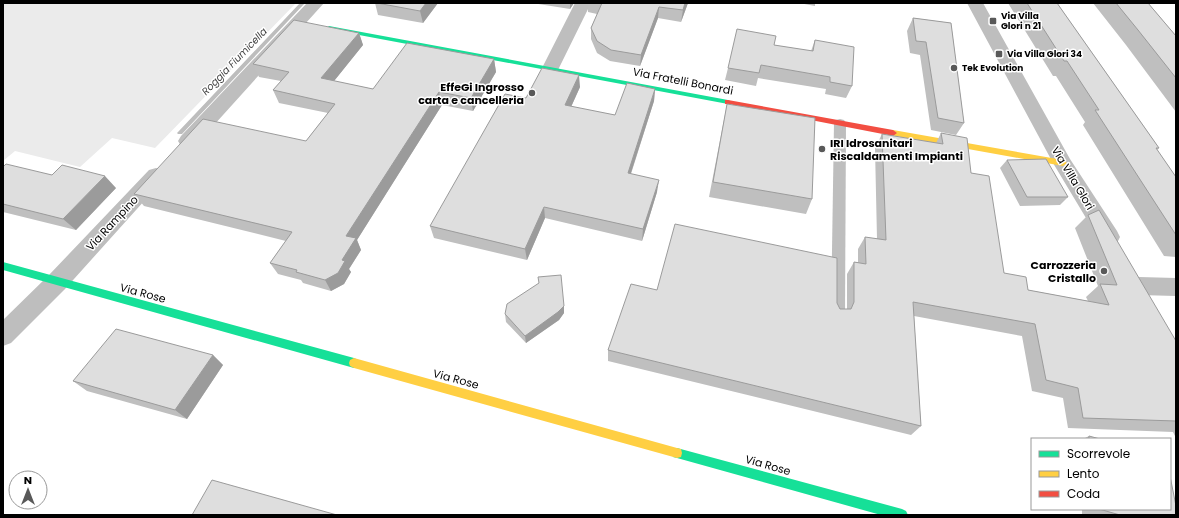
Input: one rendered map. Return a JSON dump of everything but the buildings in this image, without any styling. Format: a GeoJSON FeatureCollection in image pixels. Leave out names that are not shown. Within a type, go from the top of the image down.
{"type":"FeatureCollection","features":[{"type":"Feature","properties":{"kind":"street","name":"Via Rampino"},"geometry":{"type":"LineString","coordinates":[[3,336],[57,282],[172,158],[302,23],[316,3]]}},
{"type":"Feature","properties":{"kind":"street"},"geometry":{"type":"LineString","coordinates":[[551,68],[583,3]]}},
{"type":"Feature","properties":{"kind":"street","name":"Via Villa Glori"},"geometry":{"type":"LineString","coordinates":[[975,3],[1063,163],[1119,254]]}},
{"type":"Feature","properties":{"kind":"street","name":"Via Fratelli Bonardi"},"geometry":{"type":"LineString","coordinates":[[321,26],[1063,163]]}},
{"type":"Feature","properties":{"kind":"street","name":"Via Rose"},"geometry":{"type":"LineString","coordinates":[[3,266],[902,515]]}},
{"type":"Feature","properties":{"kind":"street"},"geometry":{"type":"LineString","coordinates":[[1150,305],[1135,279],[1176,286]]}},
{"type":"Feature","properties":{"kind":"lane"},"geometry":{"type":"LineString","coordinates":[[838,314],[840,123]]}},
{"type":"Feature","properties":{"kind":"shaded area"},"geometry":{"type":"Polygon","coordinates":[[[3,3],[296,3],[155,148],[112,138],[80,167],[15,151],[3,161],[3,3]]]}},
{"type":"Feature","properties":{"kind":"waterway","name":"Roggia Fiumicella"},"geometry":{"type":"LineString","coordinates":[[180,133],[303,3]]}},
{"type":"Feature","properties":{"kind":"traffic: fast"},"geometry":{"type":"LineString","coordinates":[[329,28],[728,102]]}},
{"type":"Feature","properties":{"kind":"traffic: fast"},"geometry":{"type":"LineString","coordinates":[[3,266],[354,363]]}},
{"type":"Feature","properties":{"kind":"traffic: fast"},"geometry":{"type":"LineString","coordinates":[[677,453],[902,515]]}},
{"type":"Feature","properties":{"kind":"traffic: slow"},"geometry":{"type":"LineString","coordinates":[[893,133],[1063,163]]}},
{"type":"Feature","properties":{"kind":"traffic: slow"},"geometry":{"type":"LineString","coordinates":[[354,363],[677,453]]}},
{"type":"Feature","properties":{"kind":"traffic: jam"},"geometry":{"type":"LineString","coordinates":[[728,102],[893,133]]}},
{"type":"Feature","properties":{"kind":"place","name":"Via Villa Glori n 21"},"geometry":{"type":"Point","coordinates":[993,21]}},
{"type":"Feature","properties":{"kind":"place","name":"Via Villa Glori 34"},"geometry":{"type":"Point","coordinates":[999,54]}},
{"type":"Feature","properties":{"kind":"place","name":"Tek Evolution"},"geometry":{"type":"Point","coordinates":[954,68]}},
{"type":"Feature","properties":{"kind":"place","name":"EffeGi Ingrosso carta e cancelleria"},"geometry":{"type":"Point","coordinates":[532,93]}},
{"type":"Feature","properties":{"kind":"place","name":"IRI Idrosanitari Riscaldamenti Impianti"},"geometry":{"type":"Point","coordinates":[822,149]}},
{"type":"Feature","properties":{"kind":"place","name":"Carrozzeria Cristallo"},"geometry":{"type":"Point","coordinates":[1104,271]}}]}
